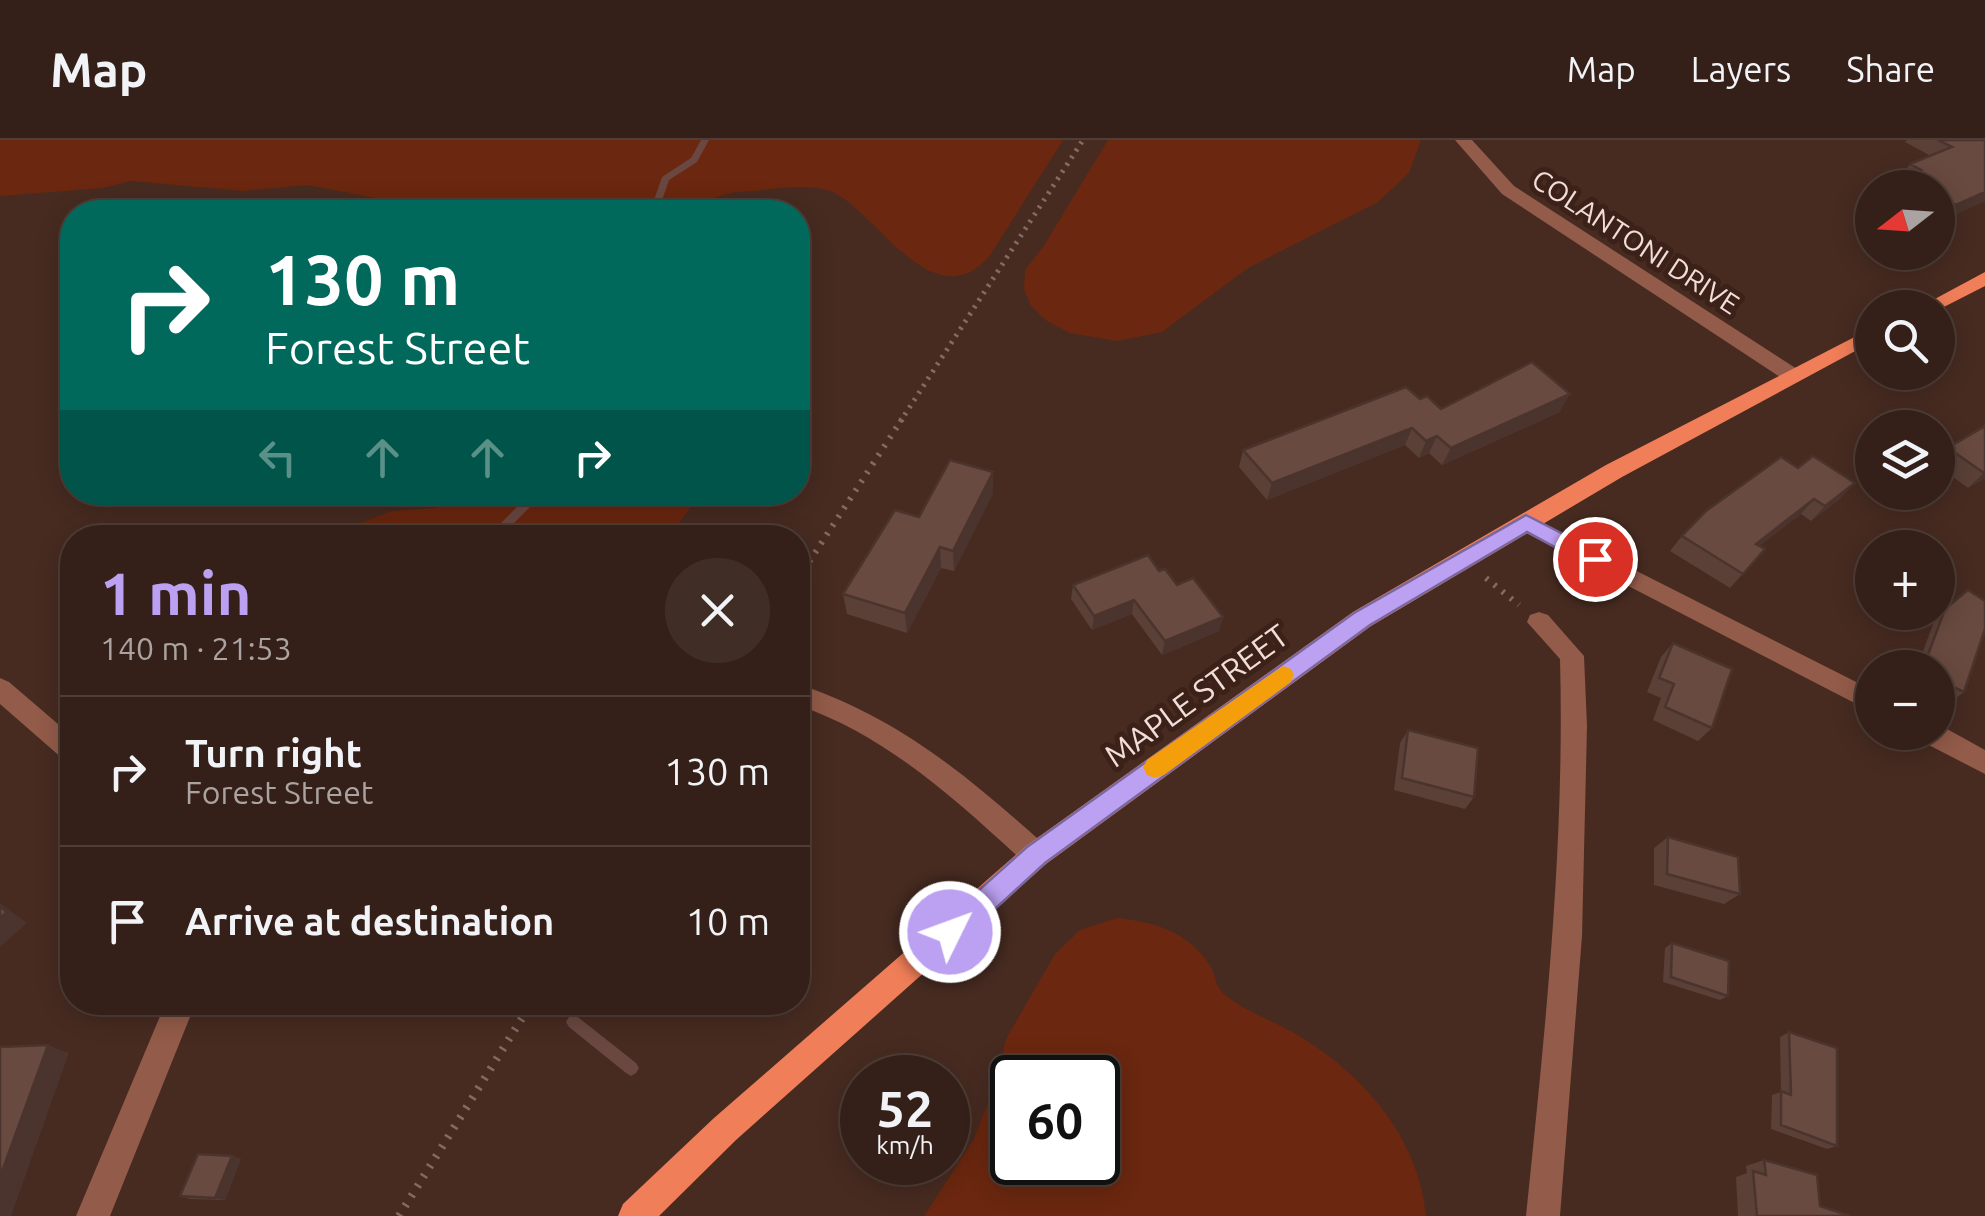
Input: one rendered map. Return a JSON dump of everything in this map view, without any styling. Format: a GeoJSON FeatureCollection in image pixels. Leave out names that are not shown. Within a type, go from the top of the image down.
{"type":"FeatureCollection","features":[{"type":"Feature","properties":{"kind":"main road"},"geometry":{"type":"LineString","coordinates":[[1955,294],[1985,278]]}},
{"type":"Feature","properties":{"kind":"main road","name":"MAPLE STREET"},"geometry":{"type":"LineString","coordinates":[[635,1216],[725,1129],[1036,855],[1362,619],[1790,374],[1855,342]]}},
{"type":"Feature","properties":{"kind":"street","name":"COLANTONI DRIVE"},"geometry":{"type":"LineString","coordinates":[[1464,140],[1508,190],[1790,374]]}},
{"type":"Feature","properties":{"kind":"street"},"geometry":{"type":"LineString","coordinates":[[1526,523],[1855,693]]}},
{"type":"Feature","properties":{"kind":"street"},"geometry":{"type":"LineString","coordinates":[[1539,622],[1572,656],[1576,727],[1566,964],[1543,1216]]}},
{"type":"Feature","properties":{"kind":"street"},"geometry":{"type":"LineString","coordinates":[[0,689],[60,740]]}},
{"type":"Feature","properties":{"kind":"street"},"geometry":{"type":"LineString","coordinates":[[810,698],[831,704],[913,747],[1036,855]]}},
{"type":"Feature","properties":{"kind":"street"},"geometry":{"type":"LineString","coordinates":[[1955,747],[1985,764]]}},
{"type":"Feature","properties":{"kind":"street"},"geometry":{"type":"LineString","coordinates":[[94,1216],[176,1015]]}},
{"type":"Feature","properties":{"kind":"path"},"geometry":{"type":"LineString","coordinates":[[810,560],[1082,140]]}},
{"type":"Feature","properties":{"kind":"path"},"geometry":{"type":"LineString","coordinates":[[1464,559],[1539,622]]}},
{"type":"Feature","properties":{"kind":"path"},"geometry":{"type":"LineString","coordinates":[[399,1216],[524,1015]]}},
{"type":"Feature","properties":{"kind":"shaded area"},"geometry":{"type":"Polygon","coordinates":[[[0,140],[1063,140],[989,257],[967,273],[946,276],[904,254],[847,201],[812,187],[730,193],[712,200],[382,200],[307,185],[243,191],[131,181],[103,188],[0,196],[0,140]]]}},
{"type":"Feature","properties":{"kind":"shaded area"},"geometry":{"type":"Polygon","coordinates":[[[1108,140],[1421,140],[1409,173],[1378,202],[1248,268],[1162,332],[1117,341],[1070,333],[1047,321],[1031,306],[1024,289],[1025,270],[1108,140]]]}},
{"type":"Feature","properties":{"kind":"shaded area"},"geometry":{"type":"Polygon","coordinates":[[[692,505],[678,525],[355,525],[392,511],[692,505]]]}},
{"type":"Feature","properties":{"kind":"shaded area"},"geometry":{"type":"Polygon","coordinates":[[[1117,918],[1169,930],[1191,943],[1230,998],[1320,1050],[1383,1110],[1412,1160],[1426,1216],[924,1216],[944,1185],[970,1185],[970,1145],[990,1097],[990,1185],[1120,1185],[1120,1055],[1002,1055],[1006,1039],[1055,954],[1080,930],[1117,918]]]}},
{"type":"Feature","properties":{"kind":"building"},"geometry":{"type":"Polygon","coordinates":[[[1938,140],[1985,140],[1985,192],[1956,205],[1955,170],[1921,170],[1910,164],[1952,147],[1938,140]]]}},
{"type":"Feature","properties":{"kind":"building"},"geometry":{"type":"Polygon","coordinates":[[[1532,362],[1570,394],[1451,448],[1437,436],[1426,441],[1412,428],[1272,483],[1243,450],[1406,387],[1420,399],[1427,396],[1441,409],[1532,362]]]}},
{"type":"Feature","properties":{"kind":"building"},"geometry":{"type":"Polygon","coordinates":[[[1985,426],[1985,472],[1955,453],[1955,444],[1985,426]]]}},
{"type":"Feature","properties":{"kind":"building"},"geometry":{"type":"Polygon","coordinates":[[[1813,456],[1855,483],[1825,506],[1814,499],[1756,544],[1765,549],[1743,574],[1682,536],[1706,511],[1781,457],[1798,468],[1813,456]]]}},
{"type":"Feature","properties":{"kind":"building"},"geometry":{"type":"Polygon","coordinates":[[[950,460],[993,472],[953,551],[940,547],[905,613],[843,594],[895,510],[919,517],[950,460]]]}},
{"type":"Feature","properties":{"kind":"building"},"geometry":{"type":"Polygon","coordinates":[[[1148,555],[1159,571],[1165,569],[1177,585],[1193,578],[1223,617],[1165,641],[1134,600],[1094,616],[1073,585],[1148,555]]]}},
{"type":"Feature","properties":{"kind":"building"},"geometry":{"type":"Polygon","coordinates":[[[1968,590],[1985,601],[1985,629],[1964,692],[1955,688],[1955,650],[1930,650],[1937,630],[1955,630],[1955,601],[1968,590]]]}},
{"type":"Feature","properties":{"kind":"building"},"geometry":{"type":"Polygon","coordinates":[[[1673,643],[1732,669],[1712,728],[1665,707],[1674,684],[1659,678],[1673,643]]]}},
{"type":"Feature","properties":{"kind":"building"},"geometry":{"type":"Polygon","coordinates":[[[1408,730],[1478,748],[1474,797],[1402,778],[1408,730]]]}},
{"type":"Feature","properties":{"kind":"building"},"geometry":{"type":"Polygon","coordinates":[[[1668,837],[1738,857],[1740,894],[1667,874],[1668,837]]]}},
{"type":"Feature","properties":{"kind":"building"},"geometry":{"type":"Polygon","coordinates":[[[1672,943],[1729,961],[1728,996],[1671,977],[1672,943]]]}},
{"type":"Feature","properties":{"kind":"building"},"geometry":{"type":"Polygon","coordinates":[[[1789,1032],[1837,1048],[1837,1146],[1781,1125],[1781,1091],[1791,1095],[1789,1032]]]}},
{"type":"Feature","properties":{"kind":"building"},"geometry":{"type":"Polygon","coordinates":[[[48,1045],[0,1177],[0,1047],[48,1045]]]}},
{"type":"Feature","properties":{"kind":"building"},"geometry":{"type":"Polygon","coordinates":[[[198,1154],[232,1156],[215,1198],[180,1196],[198,1154]]]}},
{"type":"Feature","properties":{"kind":"building"},"geometry":{"type":"Polygon","coordinates":[[[1764,1160],[1817,1175],[1820,1206],[1850,1216],[1757,1216],[1753,1171],[1766,1175],[1764,1160]]]}},
{"type":"Feature","properties":{"kind":"waterway"},"geometry":{"type":"LineString","coordinates":[[658,200],[665,179],[694,160],[705,140]]}},
{"type":"Feature","properties":{"kind":"waterway"},"geometry":{"type":"LineString","coordinates":[[505,525],[526,505]]}},
{"type":"Feature","properties":{"kind":"waterway"},"geometry":{"type":"LineString","coordinates":[[574,1022],[631,1068]]}},
{"type":"Feature","properties":{"kind":"slow traffic"},"geometry":{"type":"LineString","coordinates":[[1155,767],[1283,675]]}},
{"type":"Feature","properties":{"kind":"route"},"geometry":{"type":"LineString","coordinates":[[950,932],[1036,855],[1362,619],[1526,523],[1595,559]]}}]}
